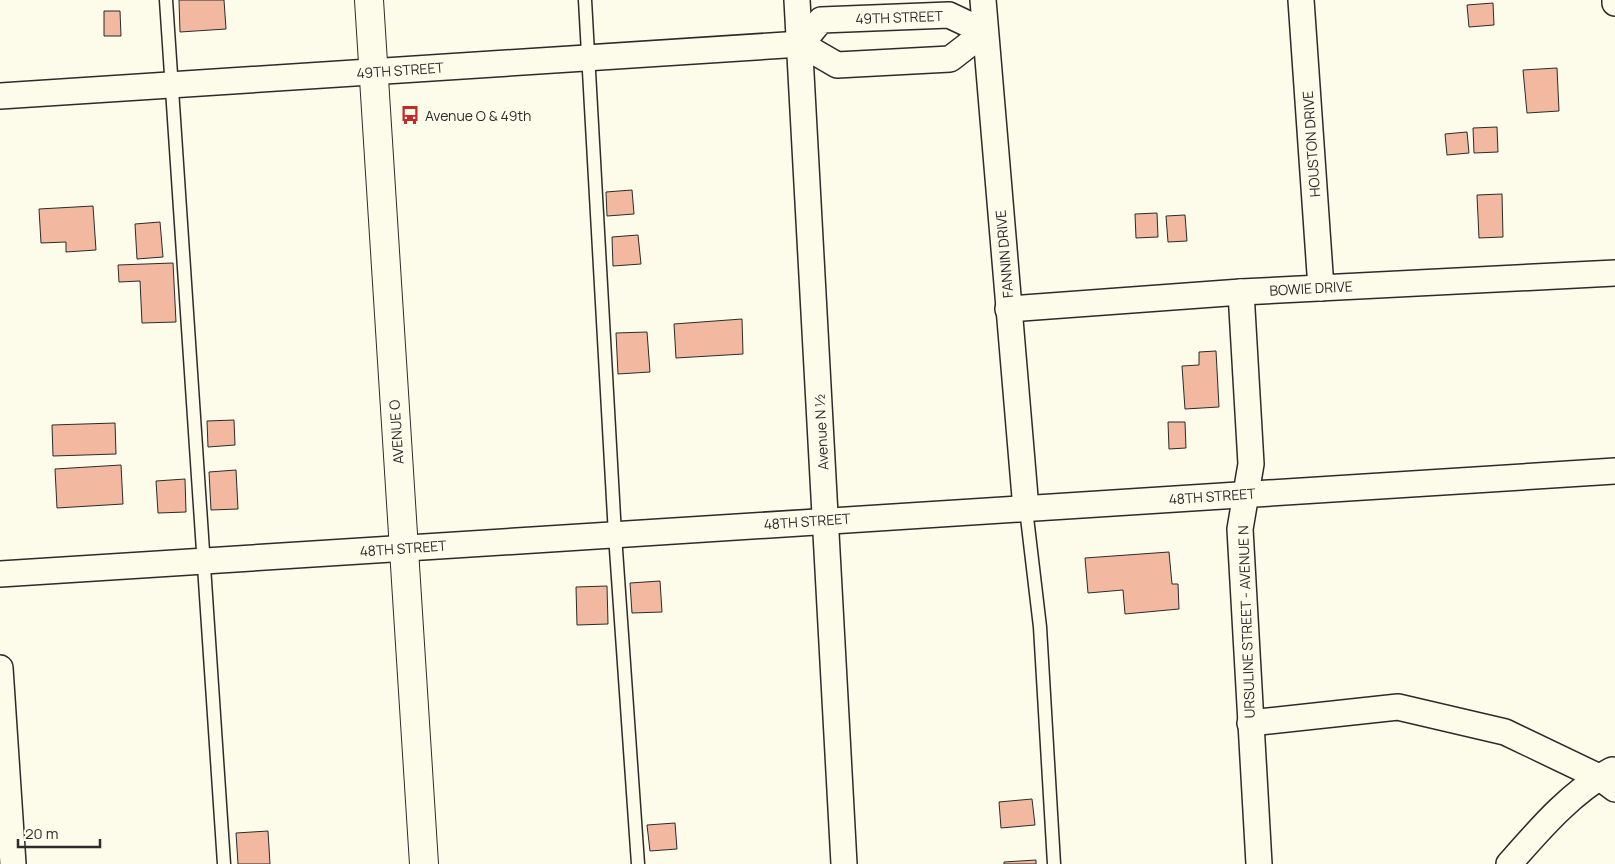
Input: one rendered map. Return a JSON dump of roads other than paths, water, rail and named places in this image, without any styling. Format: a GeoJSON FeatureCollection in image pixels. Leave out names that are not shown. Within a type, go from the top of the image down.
{"type":"FeatureCollection","features":[{"type":"Feature","properties":{"kind":"main road","name":"AVENUE O"},"geometry":{"type":"LineString","coordinates":[[369,0],[424,864]]}},
{"type":"Feature","properties":{"kind":"street","name":"Avenue N ½"},"geometry":{"type":"LineString","coordinates":[[797,0],[844,864]]}},
{"type":"Feature","properties":{"kind":"street","name":"FANNIN DRIVE"},"geometry":{"type":"LineString","coordinates":[[983,0],[1026,509]]}},
{"type":"Feature","properties":{"kind":"street","name":"HOUSTON DRIVE"},"geometry":{"type":"LineString","coordinates":[[1300,0],[1321,288]]}},
{"type":"Feature","properties":{"kind":"street","name":"49TH STREET"},"geometry":{"type":"LineString","coordinates":[[0,96],[800,44],[821,20],[949,15],[985,32]]}},
{"type":"Feature","properties":{"kind":"street"},"geometry":{"type":"LineString","coordinates":[[800,44],[837,65],[950,59],[985,32]]}},
{"type":"Feature","properties":{"kind":"street","name":"BOWIE DRIVE"},"geometry":{"type":"LineString","coordinates":[[1008,309],[1241,292],[1615,273]]}},
{"type":"Feature","properties":{"kind":"street","name":"URSULINE STREET - AVENUE N"},"geometry":{"type":"LineString","coordinates":[[1241,292],[1251,456],[1240,529],[1259,864]]}},
{"type":"Feature","properties":{"kind":"street","name":"48TH STREET"},"geometry":{"type":"LineString","coordinates":[[0,574],[1615,471]]}},
{"type":"Feature","properties":{"kind":"street"},"geometry":{"type":"LineString","coordinates":[[0,668],[13,864]]}},
{"type":"Feature","properties":{"kind":"street"},"geometry":{"type":"LineString","coordinates":[[1250,723],[1398,707],[1505,732],[1610,778]]}},
{"type":"Feature","properties":{"kind":"street"},"geometry":{"type":"LineString","coordinates":[[1509,864],[1547,822],[1610,778]]}},
{"type":"Feature","properties":{"kind":"lane"},"geometry":{"type":"LineString","coordinates":[[166,0],[224,864]]}},
{"type":"Feature","properties":{"kind":"lane"},"geometry":{"type":"LineString","coordinates":[[585,0],[590,57],[615,535],[638,864]]}},
{"type":"Feature","properties":{"kind":"lane"},"geometry":{"type":"LineString","coordinates":[[1026,509],[1040,628],[1054,864]]}},
{"type":"Feature","properties":{"kind":"place","name":"Avenue O & 49th"},"geometry":{"type":"Point","coordinates":[410,115]}}]}
